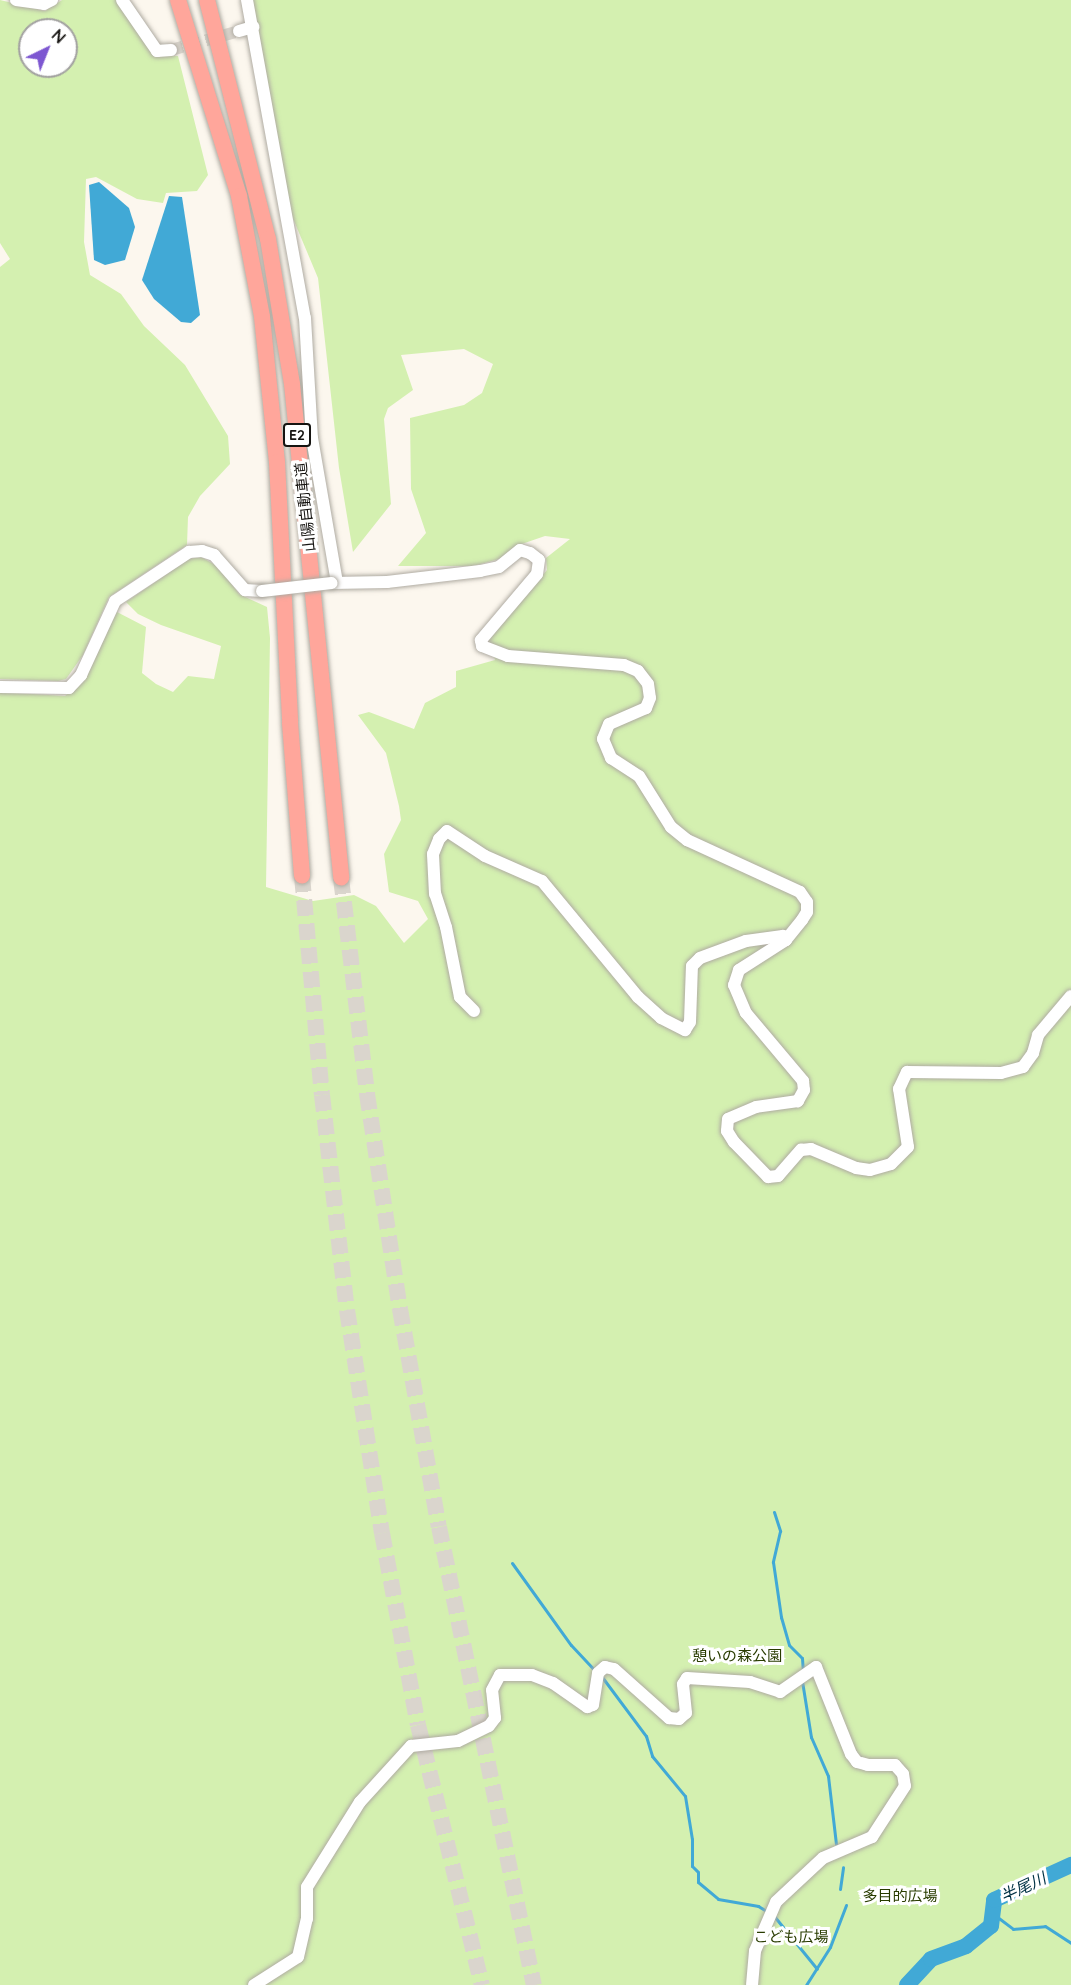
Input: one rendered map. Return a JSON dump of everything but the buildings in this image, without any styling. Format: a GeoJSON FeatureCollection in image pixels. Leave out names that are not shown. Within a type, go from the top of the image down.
{"type":"FeatureCollection","features":[{"type":"Feature","properties":{"kind":"highway","name":"山陽自動車道"},"geometry":{"type":"LineString","coordinates":[[178,0],[236,185],[262,317],[277,462],[288,699],[302,876]]}},
{"type":"Feature","properties":{"kind":"highway","name":"山陽自動車道"},"geometry":{"type":"LineString","coordinates":[[207,0],[263,218],[292,384],[341,878]]}},
{"type":"Feature","properties":{"kind":"street"},"geometry":{"type":"LineString","coordinates":[[16,0],[44,4],[52,0]]}},
{"type":"Feature","properties":{"kind":"street"},"geometry":{"type":"LineString","coordinates":[[122,0],[157,51],[171,50]]}},
{"type":"Feature","properties":{"kind":"street"},"geometry":{"type":"LineString","coordinates":[[247,0],[305,318],[312,438],[335,583]]}},
{"type":"Feature","properties":{"kind":"street"},"geometry":{"type":"LineString","coordinates":[[239,31],[253,27]]}},
{"type":"Feature","properties":{"kind":"street"},"geometry":{"type":"LineString","coordinates":[[0,687],[69,688],[81,675],[115,601],[189,552],[202,550],[214,555],[245,590],[262,591],[335,583],[387,582],[480,571],[499,567],[520,550],[539,560],[533,579],[481,640],[482,646],[508,656],[624,665],[638,671],[648,684],[650,698],[646,708],[609,724],[603,740],[611,758],[639,776],[671,827],[687,840],[800,891],[807,912],[786,940],[739,970],[734,985],[746,1013],[803,1081],[804,1090],[798,1101],[756,1107],[728,1119],[727,1131],[734,1142],[768,1177],[778,1176],[801,1150],[811,1149],[863,1169],[891,1164],[908,1147],[899,1089],[907,1072],[1001,1073],[1023,1067],[1033,1053],[1038,1035],[1071,996]]}},
{"type":"Feature","properties":{"kind":"street"},"geometry":{"type":"LineString","coordinates":[[474,1011],[460,997],[446,927],[435,894],[433,854],[447,831],[485,856],[542,880],[638,997],[661,1018],[685,1030],[690,1022],[692,966],[700,958],[746,941],[783,936],[786,940]]}},
{"type":"Feature","properties":{"kind":"street"},"geometry":{"type":"LineString","coordinates":[[254,1985],[298,1957],[307,1919],[307,1887],[360,1802],[411,1746],[458,1740],[489,1726],[495,1718],[492,1690],[500,1675],[532,1676],[553,1683],[588,1707],[593,1705],[598,1673],[605,1667],[614,1668],[669,1718],[679,1719],[686,1713],[683,1684],[687,1678],[750,1682],[780,1692],[816,1667],[851,1754],[868,1765],[895,1765],[903,1774],[905,1786],[872,1837],[823,1858],[773,1908],[755,1951],[752,1985]]}},
{"type":"Feature","properties":{"kind":"green space"},"geometry":{"type":"Polygon","coordinates":[[[0,0],[45,11],[62,0],[119,0],[156,55],[178,56],[208,175],[197,191],[166,193],[163,203],[137,199],[96,177],[86,179],[84,242],[90,275],[121,294],[144,326],[185,365],[228,436],[230,464],[200,496],[188,517],[187,545],[109,597],[83,655],[66,679],[58,681],[0,679],[0,267],[10,259],[0,243],[0,0]]]}},
{"type":"Feature","properties":{"kind":"green space"},"geometry":{"type":"Polygon","coordinates":[[[250,0],[1071,0],[1071,1985],[0,1985],[0,692],[65,696],[83,682],[117,612],[146,627],[142,673],[156,684],[173,692],[188,676],[214,679],[221,646],[161,625],[138,614],[126,602],[189,559],[201,557],[219,567],[239,594],[267,607],[270,638],[266,887],[313,901],[354,895],[376,906],[404,943],[428,919],[418,901],[389,892],[384,854],[401,820],[399,806],[386,753],[358,715],[369,712],[414,729],[425,703],[456,687],[456,671],[495,660],[489,640],[547,570],[546,558],[570,539],[545,536],[516,546],[503,558],[473,566],[398,566],[426,533],[411,489],[410,418],[464,405],[482,393],[493,364],[464,349],[401,355],[413,390],[388,408],[384,419],[391,504],[353,552],[339,468],[318,278],[289,209],[250,0]]]}},
{"type":"Feature","properties":{"kind":"water"},"geometry":{"type":"Polygon","coordinates":[[[99,182],[129,208],[135,227],[125,260],[105,265],[94,260],[89,185],[99,182]]]}},
{"type":"Feature","properties":{"kind":"water"},"geometry":{"type":"Polygon","coordinates":[[[169,196],[182,197],[200,315],[191,323],[181,322],[154,299],[142,280],[169,196]]]}},
{"type":"Feature","properties":{"kind":"waterway"},"geometry":{"type":"LineString","coordinates":[[774,1512],[780,1531],[773,1562],[781,1617],[789,1645],[802,1658],[803,1672]]}},
{"type":"Feature","properties":{"kind":"waterway"},"geometry":{"type":"LineString","coordinates":[[512,1563],[571,1645],[595,1671]]}},
{"type":"Feature","properties":{"kind":"waterway"},"geometry":{"type":"LineString","coordinates":[[602,1677],[646,1736],[652,1756],[685,1796],[692,1839],[692,1866],[698,1872],[698,1882],[718,1899],[758,1906],[768,1912]]}},
{"type":"Feature","properties":{"kind":"waterway"},"geometry":{"type":"LineString","coordinates":[[802,1681],[811,1737],[828,1776],[836,1844]]}},
{"type":"Feature","properties":{"kind":"waterway","name":"半尾川"},"geometry":{"type":"LineString","coordinates":[[907,1985],[931,1959],[966,1946],[991,1926],[994,1900],[1071,1865]]}},
{"type":"Feature","properties":{"kind":"waterway"},"geometry":{"type":"LineString","coordinates":[[840,1889],[843,1867]]}},
{"type":"Feature","properties":{"kind":"waterway"},"geometry":{"type":"LineString","coordinates":[[806,1985],[830,1947],[846,1905]]}},
{"type":"Feature","properties":{"kind":"waterway"},"geometry":{"type":"LineString","coordinates":[[774,1916],[817,1969]]}},
{"type":"Feature","properties":{"kind":"waterway"},"geometry":{"type":"LineString","coordinates":[[993,1919],[996,1916],[1013,1929],[1045,1926],[1071,1943]]}},
{"type":"Feature","properties":{"kind":"tunnel"},"geometry":{"type":"LineString","coordinates":[[171,50],[239,31]]}},
{"type":"Feature","properties":{"kind":"tunnel"},"geometry":{"type":"LineString","coordinates":[[302,876],[322,1095],[347,1310],[382,1533],[418,1725],[482,1985]]}},
{"type":"Feature","properties":{"kind":"tunnel"},"geometry":{"type":"LineString","coordinates":[[341,878],[367,1094],[400,1309],[439,1527],[534,1985]]}},
{"type":"Feature","properties":{"kind":"park label","name":"憩いの森公園"},"geometry":{"type":"Point","coordinates":[737,1656]}},
{"type":"Feature","properties":{"kind":"park label","name":"多目的広場"},"geometry":{"type":"Point","coordinates":[900,1896]}},
{"type":"Feature","properties":{"kind":"park label","name":"こども広場"},"geometry":{"type":"Point","coordinates":[791,1937]}}]}
